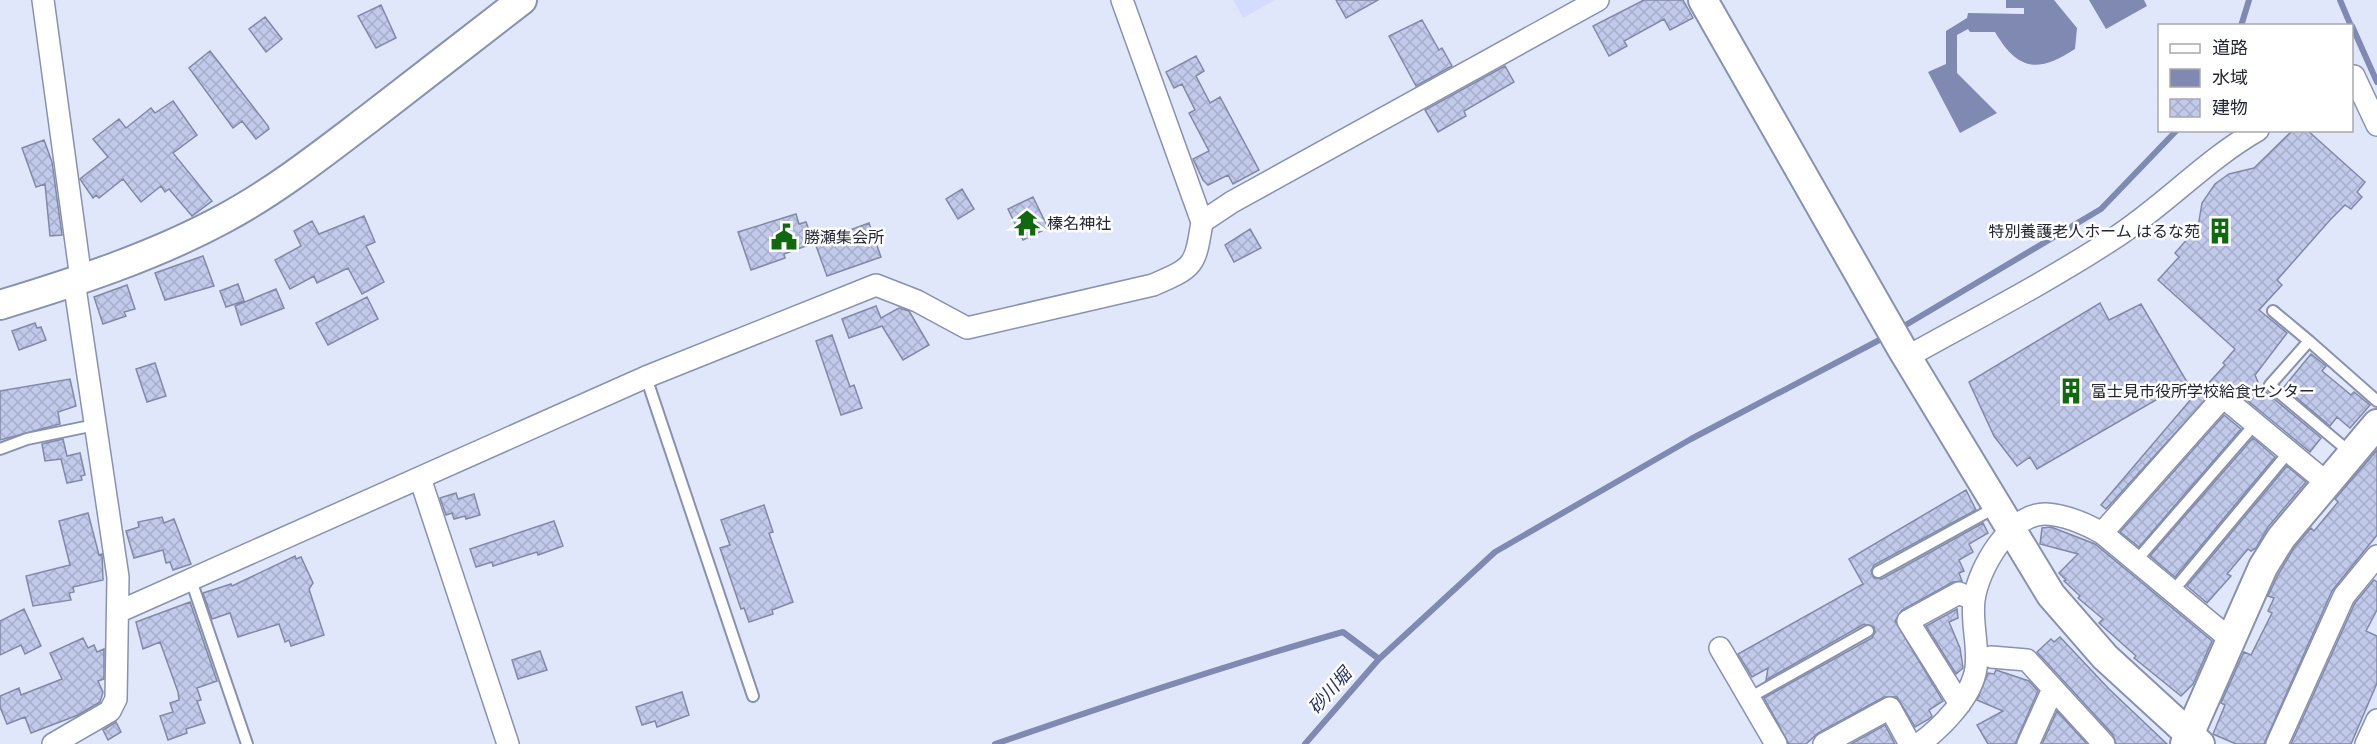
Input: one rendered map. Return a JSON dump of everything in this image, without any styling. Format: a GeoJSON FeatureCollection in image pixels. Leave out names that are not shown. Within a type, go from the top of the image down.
{"type":"FeatureCollection","features":[{"type":"Feature","properties":{"kind":"street"},"geometry":{"type":"LineString","coordinates":[[43,0],[95,425],[118,578],[116,699],[110,711],[53,744]]}},
{"type":"Feature","properties":{"kind":"street"},"geometry":{"type":"LineString","coordinates":[[0,305],[78,280],[194,234],[273,189],[522,0]]}},
{"type":"Feature","properties":{"kind":"street"},"geometry":{"type":"LineString","coordinates":[[118,612],[646,377],[876,285],[917,301],[967,328],[1153,285],[1181,273],[1197,256],[1202,222],[1122,0]]}},
{"type":"Feature","properties":{"kind":"street"},"geometry":{"type":"LineString","coordinates":[[1202,222],[1232,202],[1598,0]]}},
{"type":"Feature","properties":{"kind":"street"},"geometry":{"type":"LineString","coordinates":[[1703,0],[1904,351],[2051,595],[2076,627],[2192,741],[2230,639],[2263,567],[2282,538],[2377,424]]}},
{"type":"Feature","properties":{"kind":"street"},"geometry":{"type":"LineString","coordinates":[[2353,77],[2377,125]]}},
{"type":"Feature","properties":{"kind":"street"},"geometry":{"type":"LineString","coordinates":[[1904,351],[2115,237],[2152,212],[2227,147],[2254,132]]}},
{"type":"Feature","properties":{"kind":"street"},"geometry":{"type":"LineString","coordinates":[[2102,533],[2223,398],[2326,483]]}},
{"type":"Feature","properties":{"kind":"street"},"geometry":{"type":"LineString","coordinates":[[420,478],[508,744]]}},
{"type":"Feature","properties":{"kind":"street"},"geometry":{"type":"LineString","coordinates":[[2003,518],[2046,514],[2086,525],[2102,533],[2230,639]]}},
{"type":"Feature","properties":{"kind":"street"},"geometry":{"type":"LineString","coordinates":[[1919,744],[1941,728],[1960,704],[1976,670],[1974,600],[1985,563],[2003,518]]}},
{"type":"Feature","properties":{"kind":"street"},"geometry":{"type":"LineString","coordinates":[[2277,744],[2344,596],[2377,556]]}},
{"type":"Feature","properties":{"kind":"street"},"geometry":{"type":"LineString","coordinates":[[1960,704],[1908,621],[1959,592],[1974,600]]}},
{"type":"Feature","properties":{"kind":"street"},"geometry":{"type":"LineString","coordinates":[[1720,648],[1776,744]]}},
{"type":"Feature","properties":{"kind":"street"},"geometry":{"type":"LineString","coordinates":[[1991,657],[2026,660],[2104,744]]}},
{"type":"Feature","properties":{"kind":"street"},"geometry":{"type":"LineString","coordinates":[[2028,744],[2053,689]]}},
{"type":"Feature","properties":{"kind":"street"},"geometry":{"type":"LineString","coordinates":[[1834,742],[1890,708],[1910,744]]}},
{"type":"Feature","properties":{"kind":"street"},"geometry":{"type":"LineString","coordinates":[[2366,744],[2377,720]]}},
{"type":"Feature","properties":{"kind":"lane"},"geometry":{"type":"LineString","coordinates":[[2273,311],[2377,401]]}},
{"type":"Feature","properties":{"kind":"lane"},"geometry":{"type":"LineString","coordinates":[[2309,340],[2270,385],[2352,454]]}},
{"type":"Feature","properties":{"kind":"lane"},"geometry":{"type":"LineString","coordinates":[[646,377],[753,696]]}},
{"type":"Feature","properties":{"kind":"lane"},"geometry":{"type":"LineString","coordinates":[[2136,561],[2255,424]]}},
{"type":"Feature","properties":{"kind":"lane"},"geometry":{"type":"LineString","coordinates":[[0,449],[27,439],[95,425]]}},
{"type":"Feature","properties":{"kind":"lane"},"geometry":{"type":"LineString","coordinates":[[2173,591],[2288,453]]}},
{"type":"Feature","properties":{"kind":"lane"},"geometry":{"type":"LineString","coordinates":[[1878,572],[2003,518]]}},
{"type":"Feature","properties":{"kind":"lane"},"geometry":{"type":"LineString","coordinates":[[191,580],[247,744]]}},
{"type":"Feature","properties":{"kind":"lane"},"geometry":{"type":"LineString","coordinates":[[1749,698],[1868,631]]}},
{"type":"Feature","properties":{"kind":"shaded area"},"geometry":{"type":"Polygon","coordinates":[[[1233,0],[1275,0],[1243,18],[1233,0]]]}},
{"type":"Feature","properties":{"kind":"water"},"geometry":{"type":"Polygon","coordinates":[[[2006,0],[2054,0],[2077,28],[2075,49],[2050,62],[2030,64],[2012,54],[1995,32],[1970,32],[1968,29],[1957,35],[1957,73],[1997,113],[1960,133],[1928,72],[1946,64],[1946,31],[1967,18],[1968,13],[2024,14],[2024,8],[2006,8],[2006,0]]]}},
{"type":"Feature","properties":{"kind":"water"},"geometry":{"type":"Polygon","coordinates":[[[2089,0],[2144,0],[2147,6],[2106,29],[2089,0]]]}},
{"type":"Feature","properties":{"kind":"building"},"geometry":{"type":"Polygon","coordinates":[[[1336,0],[1378,0],[1346,18],[1336,0]]]}},
{"type":"Feature","properties":{"kind":"building"},"geometry":{"type":"Polygon","coordinates":[[[1644,0],[1683,0],[1693,18],[1670,30],[1664,19],[1624,41],[1627,46],[1609,56],[1593,26],[1644,0]]]}},
{"type":"Feature","properties":{"kind":"building"},"geometry":{"type":"Polygon","coordinates":[[[381,5],[396,38],[376,48],[358,16],[381,5]]]}},
{"type":"Feature","properties":{"kind":"building"},"geometry":{"type":"Polygon","coordinates":[[[265,17],[282,39],[266,52],[249,29],[265,17]]]}},
{"type":"Feature","properties":{"kind":"building"},"geometry":{"type":"Polygon","coordinates":[[[1422,20],[1439,50],[1442,48],[1452,66],[1416,86],[1389,36],[1422,20]]]}},
{"type":"Feature","properties":{"kind":"building"},"geometry":{"type":"Polygon","coordinates":[[[210,51],[268,126],[269,129],[256,139],[242,121],[233,128],[189,68],[210,51]]]}},
{"type":"Feature","properties":{"kind":"building"},"geometry":{"type":"Polygon","coordinates":[[[1196,56],[1204,71],[1196,76],[1210,103],[1220,97],[1259,170],[1233,184],[1228,175],[1208,185],[1203,180],[1193,159],[1209,151],[1189,113],[1195,110],[1182,84],[1174,88],[1166,72],[1196,56]]]}},
{"type":"Feature","properties":{"kind":"building"},"geometry":{"type":"Polygon","coordinates":[[[1505,66],[1514,82],[1464,111],[1466,116],[1438,132],[1425,110],[1505,66]]]}},
{"type":"Feature","properties":{"kind":"building"},"geometry":{"type":"Polygon","coordinates":[[[173,101],[197,135],[173,153],[212,201],[192,216],[169,189],[165,192],[161,186],[141,202],[123,179],[99,198],[96,195],[93,198],[80,179],[108,157],[93,139],[119,119],[126,128],[151,108],[155,113],[173,101]]]}},
{"type":"Feature","properties":{"kind":"building","name":"特別養護老人ホーム はるな苑"},"geometry":{"type":"Polygon","coordinates":[[[2291,132],[2309,132],[2365,182],[2357,192],[2362,197],[2351,209],[2345,205],[2330,220],[2277,280],[2282,285],[2259,310],[2287,333],[2255,375],[2260,387],[2321,438],[2310,452],[2231,387],[2219,385],[2106,509],[2101,505],[2203,385],[2205,387],[2225,365],[2223,363],[2235,349],[2158,280],[2179,257],[2175,253],[2198,227],[2202,203],[2215,184],[2229,174],[2254,168],[2291,132]]]}},
{"type":"Feature","properties":{"kind":"building"},"geometry":{"type":"Polygon","coordinates":[[[44,140],[52,162],[62,235],[50,236],[45,184],[36,187],[22,148],[44,140]]]}},
{"type":"Feature","properties":{"kind":"building"},"geometry":{"type":"Polygon","coordinates":[[[962,189],[974,209],[958,219],[946,199],[962,189]]]}},
{"type":"Feature","properties":{"kind":"building"},"geometry":{"type":"Polygon","coordinates":[[[1033,197],[1048,228],[1023,240],[1008,209],[1033,197]]]}},
{"type":"Feature","properties":{"kind":"building"},"geometry":{"type":"Polygon","coordinates":[[[796,214],[799,224],[806,222],[814,243],[784,254],[785,258],[751,270],[738,232],[796,214]]]}},
{"type":"Feature","properties":{"kind":"building"},"geometry":{"type":"Polygon","coordinates":[[[364,216],[375,242],[366,246],[384,282],[362,294],[348,268],[317,283],[314,276],[290,289],[275,260],[301,246],[294,231],[312,221],[319,234],[364,216]]]}},
{"type":"Feature","properties":{"kind":"building"},"geometry":{"type":"Polygon","coordinates":[[[869,223],[881,257],[827,276],[815,243],[869,223]]]}},
{"type":"Feature","properties":{"kind":"building"},"geometry":{"type":"Polygon","coordinates":[[[1250,229],[1261,248],[1234,262],[1225,245],[1250,229]]]}},
{"type":"Feature","properties":{"kind":"building"},"geometry":{"type":"Polygon","coordinates":[[[203,256],[214,286],[165,300],[155,273],[203,256]]]}},
{"type":"Feature","properties":{"kind":"building"},"geometry":{"type":"Polygon","coordinates":[[[238,284],[244,301],[226,307],[220,291],[238,284]]]}},
{"type":"Feature","properties":{"kind":"building"},"geometry":{"type":"Polygon","coordinates":[[[127,285],[135,309],[124,312],[126,316],[103,324],[94,297],[127,285]]]}},
{"type":"Feature","properties":{"kind":"building"},"geometry":{"type":"Polygon","coordinates":[[[276,289],[284,308],[241,325],[235,306],[276,289]]]}},
{"type":"Feature","properties":{"kind":"building"},"geometry":{"type":"Polygon","coordinates":[[[367,297],[378,319],[328,345],[316,323],[367,297]]]}},
{"type":"Feature","properties":{"kind":"building","name":"富士見市役所学校給食センター"},"geometry":{"type":"Polygon","coordinates":[[[2100,303],[2109,320],[2141,304],[2187,382],[2037,469],[2030,457],[2017,466],[1994,436],[1969,382],[2100,303]]]}},
{"type":"Feature","properties":{"kind":"building"},"geometry":{"type":"Polygon","coordinates":[[[876,306],[881,318],[899,308],[909,311],[929,345],[903,360],[882,326],[849,338],[842,319],[876,306]]]}},
{"type":"Feature","properties":{"kind":"building"},"geometry":{"type":"Polygon","coordinates":[[[35,323],[37,328],[41,327],[46,340],[19,350],[12,331],[35,323]]]}},
{"type":"Feature","properties":{"kind":"building"},"geometry":{"type":"Polygon","coordinates":[[[832,335],[850,387],[854,385],[862,408],[841,415],[816,341],[832,335]]]}},
{"type":"Feature","properties":{"kind":"building"},"geometry":{"type":"Polygon","coordinates":[[[2311,354],[2326,366],[2322,371],[2351,395],[2354,392],[2370,405],[2350,428],[2337,417],[2330,426],[2284,387],[2311,354]]]}},
{"type":"Feature","properties":{"kind":"building"},"geometry":{"type":"Polygon","coordinates":[[[155,363],[166,396],[147,402],[136,369],[155,363]]]}},
{"type":"Feature","properties":{"kind":"building"},"geometry":{"type":"Polygon","coordinates":[[[70,379],[76,406],[58,412],[60,424],[0,440],[0,391],[70,379]]]}},
{"type":"Feature","properties":{"kind":"building"},"geometry":{"type":"Polygon","coordinates":[[[2224,415],[2241,429],[2139,547],[2120,532],[2224,415]]]}},
{"type":"Feature","properties":{"kind":"building"},"geometry":{"type":"Polygon","coordinates":[[[2253,438],[2275,457],[2175,577],[2150,556],[2253,438]]]}},
{"type":"Feature","properties":{"kind":"building"},"geometry":{"type":"Polygon","coordinates":[[[63,439],[67,456],[80,453],[85,475],[81,476],[82,480],[67,483],[61,459],[45,461],[42,444],[63,439]]]}},
{"type":"Feature","properties":{"kind":"building"},"geometry":{"type":"Polygon","coordinates":[[[2377,450],[2377,535],[2332,591],[2264,744],[2236,744],[2213,734],[2225,705],[2221,703],[2244,652],[2251,655],[2272,613],[2268,611],[2274,598],[2268,596],[2278,575],[2294,548],[2311,528],[2314,531],[2338,502],[2335,499],[2377,450]]]}},
{"type":"Feature","properties":{"kind":"building"},"geometry":{"type":"Polygon","coordinates":[[[2287,466],[2306,482],[2268,527],[2256,548],[2251,551],[2248,549],[2227,574],[2231,576],[2207,603],[2187,586],[2287,466]]]}},
{"type":"Feature","properties":{"kind":"building"},"geometry":{"type":"Polygon","coordinates":[[[1966,490],[1976,510],[1874,565],[1871,571],[1874,578],[1882,579],[1983,523],[1988,533],[1969,544],[1973,552],[1959,560],[1964,571],[1959,573],[1962,581],[1953,582],[1902,610],[1895,621],[1943,701],[1929,710],[1932,716],[1929,719],[1915,727],[1897,697],[1884,697],[1818,733],[1806,744],[1789,744],[1764,698],[1872,638],[1875,632],[1874,627],[1864,624],[1766,680],[1768,668],[1752,677],[1738,654],[1863,584],[1849,559],[1966,490]]]}},
{"type":"Feature","properties":{"kind":"building"},"geometry":{"type":"Polygon","coordinates":[[[456,493],[458,499],[474,494],[480,515],[466,519],[465,516],[454,519],[452,513],[446,515],[440,498],[456,493]]]}},
{"type":"Feature","properties":{"kind":"building"},"geometry":{"type":"Polygon","coordinates":[[[764,505],[773,532],[769,533],[793,602],[772,610],[773,614],[749,622],[744,608],[741,609],[720,548],[730,545],[721,520],[764,505]]]}},
{"type":"Feature","properties":{"kind":"building"},"geometry":{"type":"Polygon","coordinates":[[[88,513],[99,555],[102,554],[103,580],[73,587],[74,592],[69,593],[71,600],[33,606],[26,576],[70,565],[59,521],[88,513]]]}},
{"type":"Feature","properties":{"kind":"building"},"geometry":{"type":"Polygon","coordinates":[[[162,517],[164,523],[174,519],[191,564],[173,570],[170,562],[166,563],[163,550],[134,558],[126,531],[139,527],[138,522],[162,517]]]}},
{"type":"Feature","properties":{"kind":"building"},"geometry":{"type":"Polygon","coordinates":[[[554,521],[563,546],[493,566],[492,562],[476,567],[470,549],[554,521]]]}},
{"type":"Feature","properties":{"kind":"building"},"geometry":{"type":"Polygon","coordinates":[[[2051,527],[2095,544],[2212,641],[2193,684],[2181,696],[2134,658],[2136,656],[2099,623],[2103,619],[2078,598],[2080,596],[2064,581],[2066,580],[2059,573],[2078,554],[2040,544],[2042,528],[2051,527]]]}},
{"type":"Feature","properties":{"kind":"building"},"geometry":{"type":"Polygon","coordinates":[[[295,556],[296,559],[301,557],[313,583],[309,589],[324,635],[291,646],[289,640],[285,642],[279,624],[238,637],[230,613],[212,619],[203,593],[231,584],[232,586],[295,556]]]}},
{"type":"Feature","properties":{"kind":"building"},"geometry":{"type":"Polygon","coordinates":[[[2374,580],[2377,582],[2377,610],[2366,631],[2377,636],[2377,683],[2351,744],[2291,744],[2355,603],[2374,580]]]}},
{"type":"Feature","properties":{"kind":"building"},"geometry":{"type":"Polygon","coordinates":[[[190,602],[217,681],[197,688],[201,700],[197,701],[205,723],[186,729],[187,733],[168,740],[160,716],[173,712],[170,703],[179,700],[178,692],[160,642],[143,649],[136,622],[190,602]]]}},
{"type":"Feature","properties":{"kind":"building"},"geometry":{"type":"Polygon","coordinates":[[[24,609],[41,646],[25,654],[21,645],[0,655],[0,621],[24,609]]]}},
{"type":"Feature","properties":{"kind":"building"},"geometry":{"type":"Polygon","coordinates":[[[1957,609],[1958,618],[1949,622],[1960,648],[1963,668],[1956,674],[1926,626],[1957,609]]]}},
{"type":"Feature","properties":{"kind":"building"},"geometry":{"type":"Polygon","coordinates":[[[2060,637],[2109,689],[2167,744],[2116,744],[2113,735],[2037,652],[2051,639],[2054,642],[2060,637]]]}},
{"type":"Feature","properties":{"kind":"building"},"geometry":{"type":"Polygon","coordinates":[[[83,638],[88,648],[94,645],[97,652],[104,649],[104,679],[98,681],[103,692],[100,702],[78,715],[31,733],[25,717],[7,724],[0,707],[0,696],[19,688],[21,695],[62,679],[50,653],[83,638]]]}},
{"type":"Feature","properties":{"kind":"building"},"geometry":{"type":"Polygon","coordinates":[[[540,651],[547,670],[518,679],[512,660],[540,651]]]}},
{"type":"Feature","properties":{"kind":"building"},"geometry":{"type":"Polygon","coordinates":[[[1996,670],[2029,681],[2038,691],[2015,744],[1988,744],[1977,725],[2003,711],[1977,700],[1988,673],[1994,674],[1996,670]]]}},
{"type":"Feature","properties":{"kind":"building"},"geometry":{"type":"Polygon","coordinates":[[[682,692],[689,715],[657,727],[655,721],[642,725],[636,707],[682,692]]]}},
{"type":"Feature","properties":{"kind":"building"},"geometry":{"type":"Polygon","coordinates":[[[2057,711],[2087,744],[2042,744],[2057,711]]]}},
{"type":"Feature","properties":{"kind":"building"},"geometry":{"type":"Polygon","coordinates":[[[116,722],[121,732],[108,740],[103,730],[116,722]]]}},
{"type":"Feature","properties":{"kind":"building"},"geometry":{"type":"Polygon","coordinates":[[[1885,725],[1895,744],[1851,744],[1885,725]]]}},
{"type":"Feature","properties":{"kind":"waterway"},"geometry":{"type":"LineString","coordinates":[[2242,24],[2249,0]]}},
{"type":"Feature","properties":{"kind":"waterway"},"geometry":{"type":"LineString","coordinates":[[2340,0],[2350,24]]}},
{"type":"Feature","properties":{"kind":"waterway"},"geometry":{"type":"LineString","coordinates":[[2353,28],[2377,82]]}},
{"type":"Feature","properties":{"kind":"waterway"},"geometry":{"type":"LineString","coordinates":[[1899,329],[2101,209],[2175,132]]}},
{"type":"Feature","properties":{"kind":"waterway","name":"砂川堀"},"geometry":{"type":"LineString","coordinates":[[1305,744],[1379,659],[1495,552],[1691,439],[1887,336]]}},
{"type":"Feature","properties":{"kind":"waterway"},"geometry":{"type":"LineString","coordinates":[[995,744],[1212,671],[1343,632],[1379,659]]}},
{"type":"Feature","properties":{"kind":"place","name":"榛名神社"},"geometry":{"type":"Point","coordinates":[1027,223]}},
{"type":"Feature","properties":{"kind":"place","name":"特別養護老人ホーム はるな苑"},"geometry":{"type":"Point","coordinates":[2220,231]}},
{"type":"Feature","properties":{"kind":"place","name":"勝瀬集会所"},"geometry":{"type":"Point","coordinates":[784,237]}},
{"type":"Feature","properties":{"kind":"place","name":"富士見市役所学校給食センター"},"geometry":{"type":"Point","coordinates":[2071,391]}}]}
